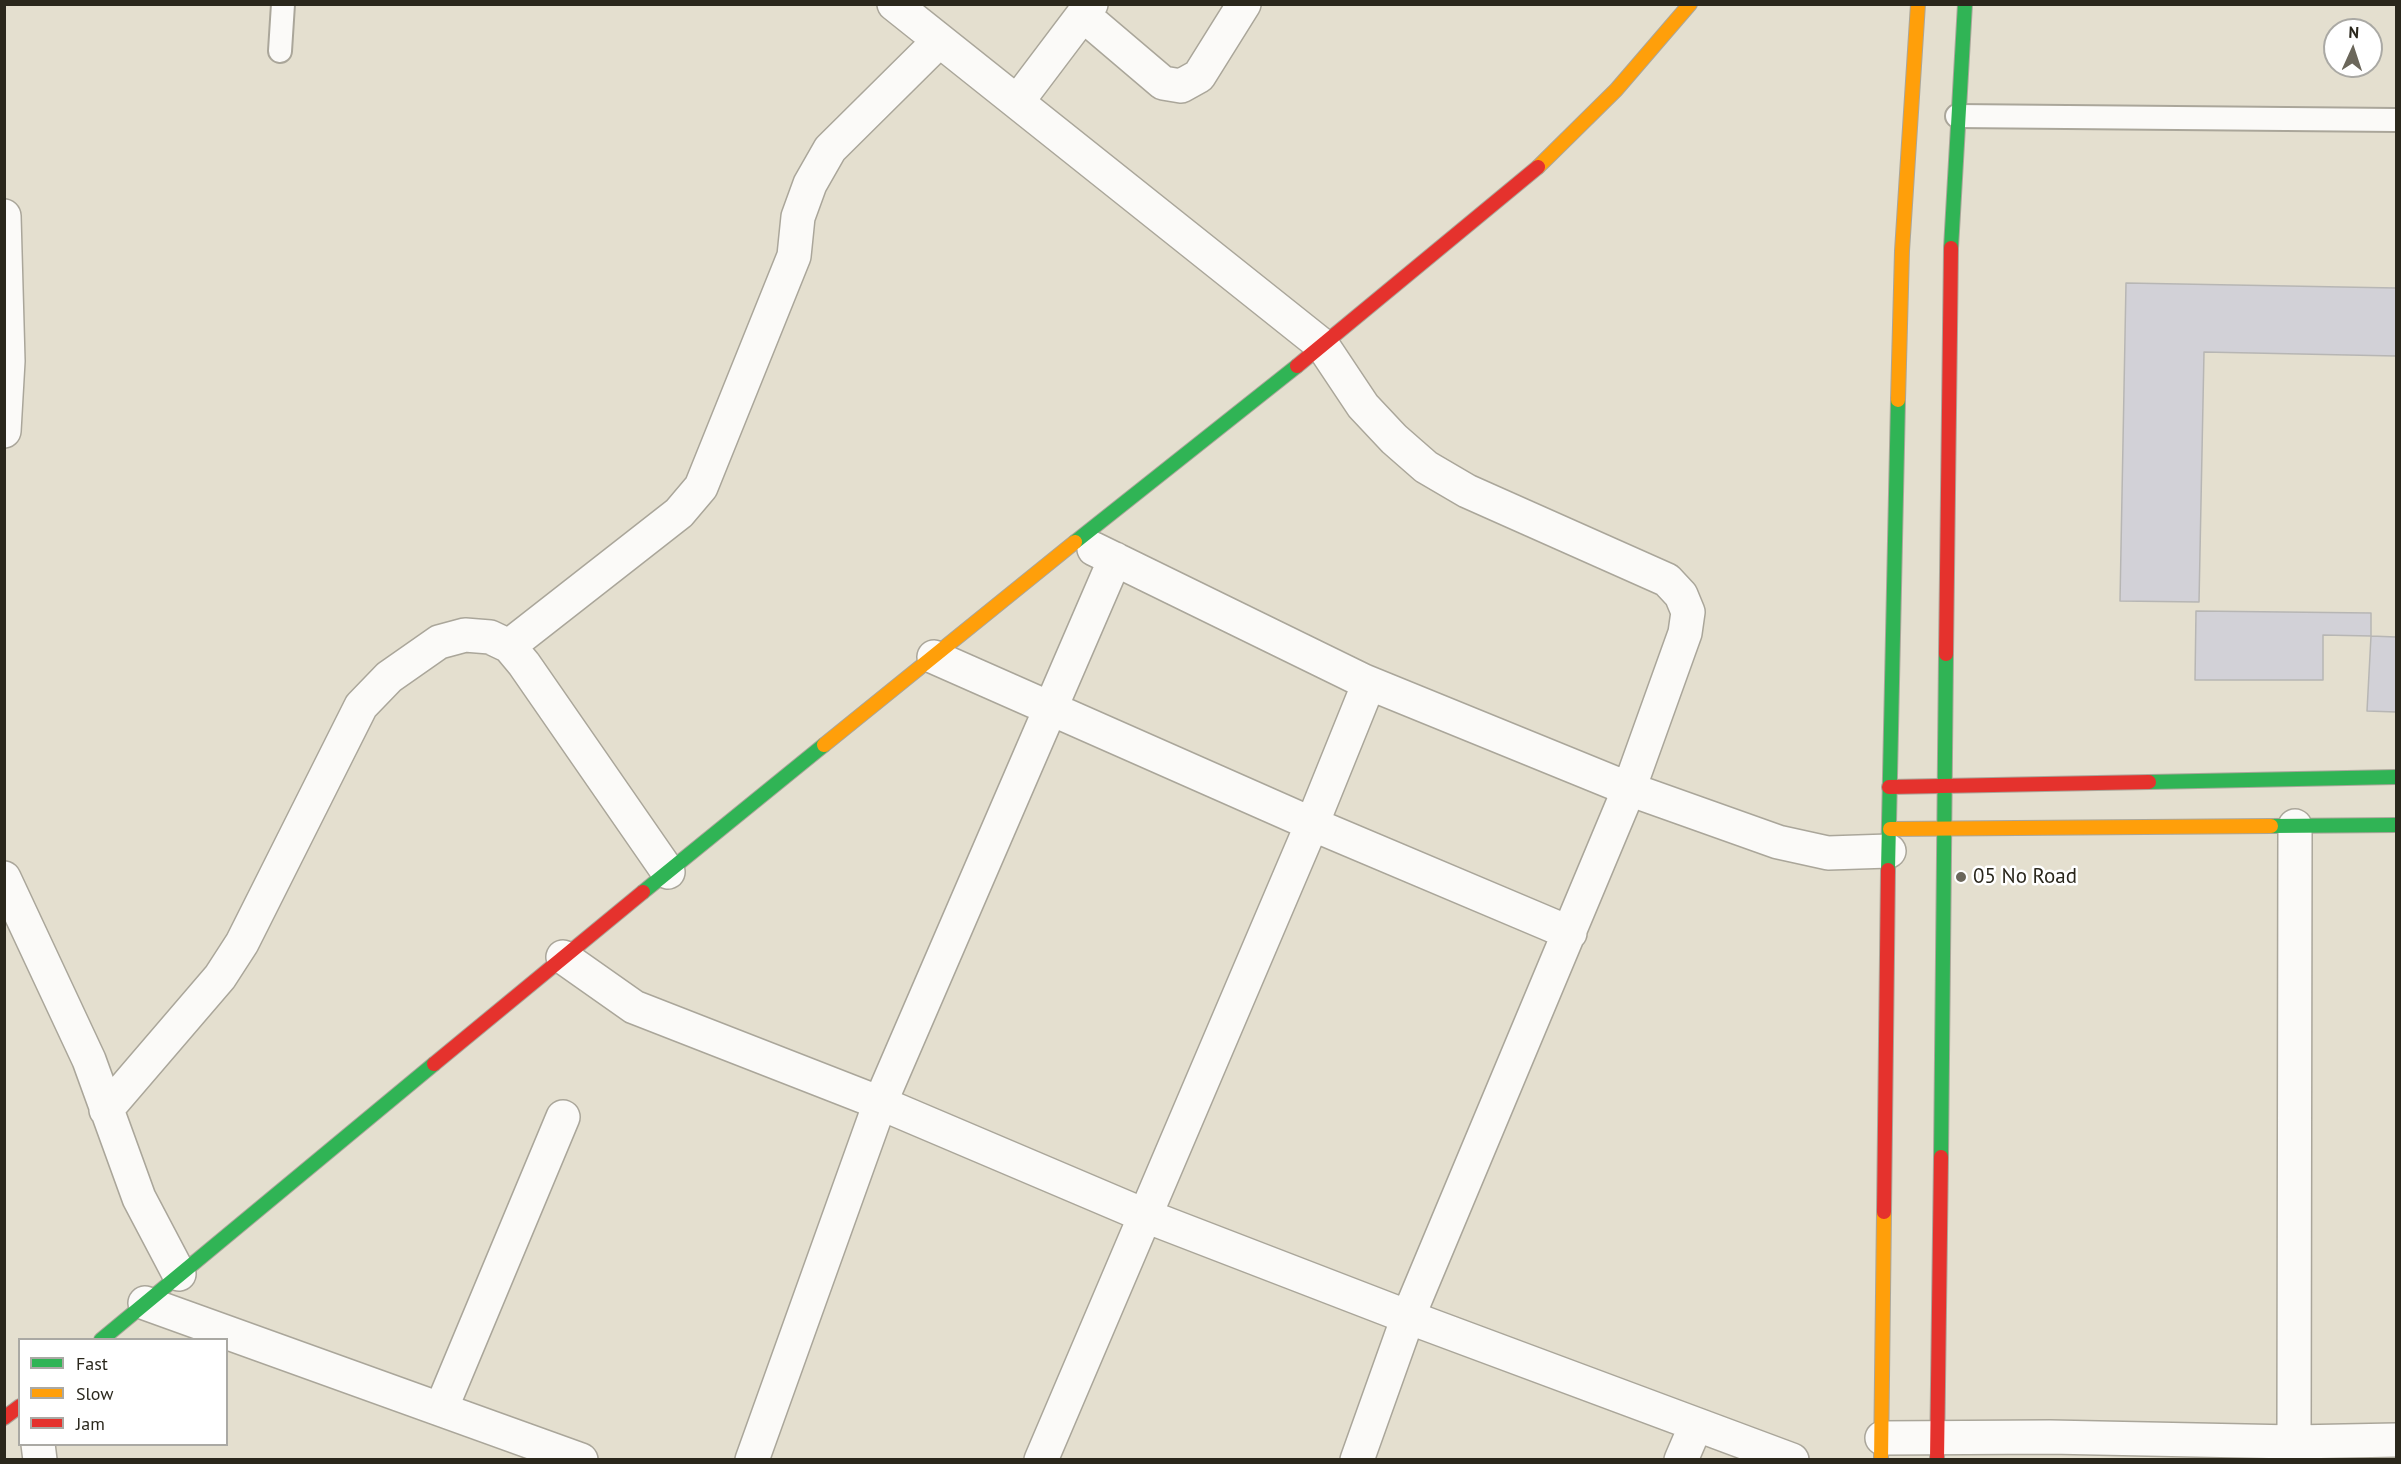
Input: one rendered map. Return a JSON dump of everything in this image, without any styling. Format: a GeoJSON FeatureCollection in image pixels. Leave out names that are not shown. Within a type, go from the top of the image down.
{"type":"FeatureCollection","features":[{"type":"Feature","properties":{"kind":"street"},"geometry":{"type":"LineString","coordinates":[[894,4],[1323,346],[1363,406],[1394,439],[1426,467],[1467,491],[1667,580],[1681,595],[1688,612],[1685,633],[1629,789],[1408,1317],[1357,1460]]}},
{"type":"Feature","properties":{"kind":"street"},"geometry":{"type":"LineString","coordinates":[[1017,102],[1087,10],[1163,83],[1181,86],[1199,76],[1245,4]]}},
{"type":"Feature","properties":{"kind":"street"},"geometry":{"type":"LineString","coordinates":[[103,1338],[563,957],[1077,540],[1323,346],[1538,167],[1616,90],[1690,4]]}},
{"type":"Feature","properties":{"kind":"street"},"geometry":{"type":"LineString","coordinates":[[1918,4],[1902,251],[1889,787],[1881,1449],[2397,1440]]}},
{"type":"Feature","properties":{"kind":"street"},"geometry":{"type":"LineString","coordinates":[[1937,1448],[1951,250],[1965,4]]}},
{"type":"Feature","properties":{"kind":"street"},"geometry":{"type":"LineString","coordinates":[[509,646],[679,513],[701,487],[794,256],[798,218],[810,184],[830,149],[939,41]]}},
{"type":"Feature","properties":{"kind":"street"},"geometry":{"type":"LineString","coordinates":[[4,216],[8,361],[4,431]]}},
{"type":"Feature","properties":{"kind":"street"},"geometry":{"type":"LineString","coordinates":[[1077,540],[1369,683],[1629,789],[1778,842],[1828,853],[1944,829],[2397,825]]}},
{"type":"Feature","properties":{"kind":"street"},"geometry":{"type":"LineString","coordinates":[[752,1460],[880,1103],[1115,559]]}},
{"type":"Feature","properties":{"kind":"street"},"geometry":{"type":"LineString","coordinates":[[106,1110],[220,977],[236,951],[361,706],[389,677],[439,642],[465,634],[490,637],[509,646],[524,664],[668,872]]}},
{"type":"Feature","properties":{"kind":"street"},"geometry":{"type":"LineString","coordinates":[[934,657],[1312,824],[1570,933]]}},
{"type":"Feature","properties":{"kind":"street"},"geometry":{"type":"LineString","coordinates":[[1041,1460],[1312,824],[1369,683]]}},
{"type":"Feature","properties":{"kind":"street"},"geometry":{"type":"LineString","coordinates":[[1889,787],[2397,777]]}},
{"type":"Feature","properties":{"kind":"street"},"geometry":{"type":"LineString","coordinates":[[2294,1442],[2295,826]]}},
{"type":"Feature","properties":{"kind":"street"},"geometry":{"type":"LineString","coordinates":[[4,878],[89,1060],[139,1198],[179,1274]]}},
{"type":"Feature","properties":{"kind":"street"},"geometry":{"type":"LineString","coordinates":[[563,957],[634,1007],[880,1103],[1146,1216],[1408,1317],[1792,1460]]}},
{"type":"Feature","properties":{"kind":"street"},"geometry":{"type":"LineString","coordinates":[[441,1409],[563,1117]]}},
{"type":"Feature","properties":{"kind":"street"},"geometry":{"type":"LineString","coordinates":[[145,1303],[581,1460]]}},
{"type":"Feature","properties":{"kind":"street"},"geometry":{"type":"LineString","coordinates":[[4,1418],[18,1408]]}},
{"type":"Feature","properties":{"kind":"street"},"geometry":{"type":"LineString","coordinates":[[1682,1460],[1696,1425]]}},
{"type":"Feature","properties":{"kind":"lane"},"geometry":{"type":"LineString","coordinates":[[280,51],[283,4]]}},
{"type":"Feature","properties":{"kind":"lane"},"geometry":{"type":"LineString","coordinates":[[1957,116],[2397,120]]}},
{"type":"Feature","properties":{"kind":"building"},"geometry":{"type":"Polygon","coordinates":[[[2126,283],[2396,288],[2396,356],[2204,352],[2199,602],[2120,601],[2126,283]]]}},
{"type":"Feature","properties":{"kind":"building"},"geometry":{"type":"Polygon","coordinates":[[[2196,611],[2371,613],[2371,636],[2323,635],[2323,680],[2195,680],[2196,611]]]}},
{"type":"Feature","properties":{"kind":"building"},"geometry":{"type":"Polygon","coordinates":[[[2371,636],[2396,637],[2396,712],[2367,711],[2371,636]]]}},
{"type":"Feature","properties":{"kind":"traffic: fast"},"geometry":{"type":"LineString","coordinates":[[1951,248],[1965,4]]}},
{"type":"Feature","properties":{"kind":"traffic: fast"},"geometry":{"type":"LineString","coordinates":[[1075,542],[1297,366]]}},
{"type":"Feature","properties":{"kind":"traffic: fast"},"geometry":{"type":"LineString","coordinates":[[1888,870],[1898,400]]}},
{"type":"Feature","properties":{"kind":"traffic: fast"},"geometry":{"type":"LineString","coordinates":[[1941,1157],[1946,654]]}},
{"type":"Feature","properties":{"kind":"traffic: fast"},"geometry":{"type":"LineString","coordinates":[[643,892],[824,745]]}},
{"type":"Feature","properties":{"kind":"traffic: fast"},"geometry":{"type":"LineString","coordinates":[[2149,782],[2396,777]]}},
{"type":"Feature","properties":{"kind":"traffic: fast"},"geometry":{"type":"LineString","coordinates":[[2271,826],[2396,825]]}},
{"type":"Feature","properties":{"kind":"traffic: fast"},"geometry":{"type":"LineString","coordinates":[[103,1338],[434,1064]]}},
{"type":"Feature","properties":{"kind":"traffic: slow"},"geometry":{"type":"LineString","coordinates":[[1538,167],[1616,90],[1690,4]]}},
{"type":"Feature","properties":{"kind":"traffic: slow"},"geometry":{"type":"LineString","coordinates":[[1898,400],[1902,251],[1918,4]]}},
{"type":"Feature","properties":{"kind":"traffic: slow"},"geometry":{"type":"LineString","coordinates":[[824,745],[1075,542]]}},
{"type":"Feature","properties":{"kind":"traffic: slow"},"geometry":{"type":"LineString","coordinates":[[1890,829],[2271,826]]}},
{"type":"Feature","properties":{"kind":"traffic: slow"},"geometry":{"type":"LineString","coordinates":[[1881,1460],[1884,1212]]}},
{"type":"Feature","properties":{"kind":"traffic: jam"},"geometry":{"type":"LineString","coordinates":[[1297,366],[1538,167]]}},
{"type":"Feature","properties":{"kind":"traffic: jam"},"geometry":{"type":"LineString","coordinates":[[1946,654],[1951,248]]}},
{"type":"Feature","properties":{"kind":"traffic: jam"},"geometry":{"type":"LineString","coordinates":[[1889,787],[2149,782]]}},
{"type":"Feature","properties":{"kind":"traffic: jam"},"geometry":{"type":"LineString","coordinates":[[1884,1212],[1888,870]]}},
{"type":"Feature","properties":{"kind":"traffic: jam"},"geometry":{"type":"LineString","coordinates":[[434,1064],[643,892]]}},
{"type":"Feature","properties":{"kind":"traffic: jam"},"geometry":{"type":"LineString","coordinates":[[1937,1460],[1941,1157]]}},
{"type":"Feature","properties":{"kind":"traffic: jam"},"geometry":{"type":"LineString","coordinates":[[4,1418],[18,1408]]}},
{"type":"Feature","properties":{"kind":"place","name":"05 No Road"},"geometry":{"type":"Point","coordinates":[1961,877]}}]}
